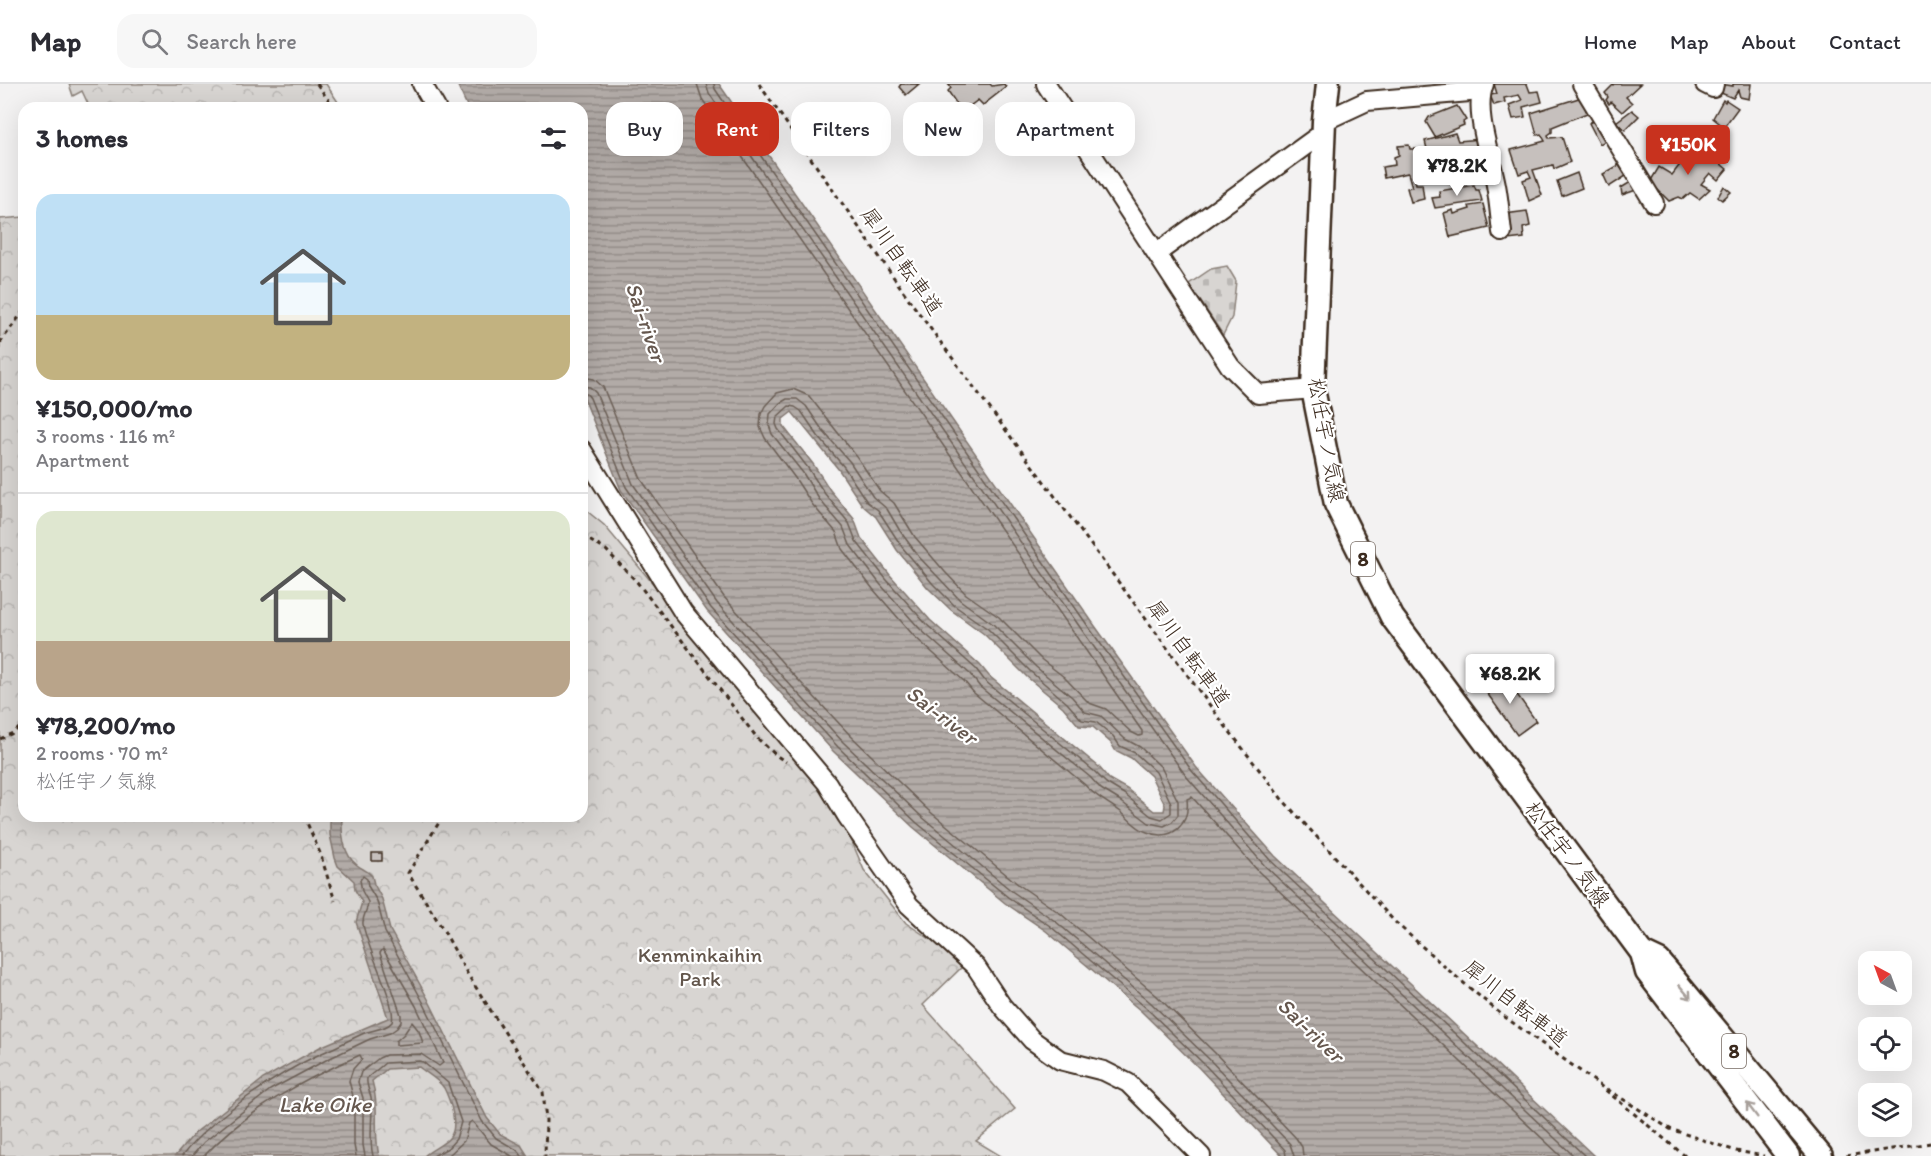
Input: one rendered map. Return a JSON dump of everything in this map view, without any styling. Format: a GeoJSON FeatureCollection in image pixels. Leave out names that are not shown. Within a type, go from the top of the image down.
{"type":"FeatureCollection","features":[{"type":"Feature","properties":{"kind":"main road","name":"松任宇ノ気線"},"geometry":{"type":"LineString","coordinates":[[1328,84],[1324,126],[1313,389],[1336,504],[1392,618],[1642,953],[1647,972],[1788,1156]]}},
{"type":"Feature","properties":{"kind":"main road","name":"松任宇ノ気線"},"geometry":{"type":"LineString","coordinates":[[1642,953],[1659,961],[1821,1156]]}},
{"type":"Feature","properties":{"kind":"street"},"geometry":{"type":"LineString","coordinates":[[422,84],[432,102]]}},
{"type":"Feature","properties":{"kind":"street"},"geometry":{"type":"LineString","coordinates":[[1046,84],[1230,366],[1258,394],[1313,389]]}},
{"type":"Feature","properties":{"kind":"street"},"geometry":{"type":"LineString","coordinates":[[1582,84],[1654,203]]}},
{"type":"Feature","properties":{"kind":"street"},"geometry":{"type":"LineString","coordinates":[[1705,84],[1713,88],[1714,84]]}},
{"type":"Feature","properties":{"kind":"street"},"geometry":{"type":"LineString","coordinates":[[1157,253],[1324,126],[1367,101],[1440,89],[1482,88],[1481,118],[1497,188],[1502,232]]}},
{"type":"Feature","properties":{"kind":"street"},"geometry":{"type":"LineString","coordinates":[[588,460],[683,612],[827,783],[909,905],[976,967],[1002,1006],[1032,1040],[1059,1060],[1104,1071],[1128,1083],[1201,1156]]}},
{"type":"Feature","properties":{"kind":"path"},"geometry":{"type":"LineString","coordinates":[[317,84],[330,102]]}},
{"type":"Feature","properties":{"kind":"path","name":"犀川自転車道"},"geometry":{"type":"LineString","coordinates":[[759,84],[913,305],[1213,710],[1281,798],[1395,922],[1502,1015],[1597,1083],[1685,1156]]}},
{"type":"Feature","properties":{"kind":"path"},"geometry":{"type":"LineString","coordinates":[[0,343],[18,318]]}},
{"type":"Feature","properties":{"kind":"path"},"geometry":{"type":"LineString","coordinates":[[588,540],[606,550],[637,582],[758,739],[777,756],[793,766]]}},
{"type":"Feature","properties":{"kind":"path"},"geometry":{"type":"LineString","coordinates":[[0,739],[18,729]]}},
{"type":"Feature","properties":{"kind":"path"},"geometry":{"type":"LineString","coordinates":[[307,822],[336,901]]}},
{"type":"Feature","properties":{"kind":"path"},"geometry":{"type":"LineString","coordinates":[[439,822],[408,873],[468,975],[543,1092],[546,1119],[545,1156]]}},
{"type":"Feature","properties":{"kind":"path"},"geometry":{"type":"LineString","coordinates":[[1597,1083],[1670,1129],[1737,1151],[1767,1156]]}},
{"type":"Feature","properties":{"kind":"path"},"geometry":{"type":"LineString","coordinates":[[1846,1156],[1931,1143]]}},
{"type":"Feature","properties":{"kind":"green space"},"geometry":{"type":"Polygon","coordinates":[[[69,84],[326,84],[338,102],[87,102],[82,91],[73,96],[69,84]]]}},
{"type":"Feature","properties":{"kind":"green space","name":"Kenminkaihin Park"},"geometry":{"type":"Polygon","coordinates":[[[18,218],[18,822],[588,822],[588,512],[604,525],[828,793],[841,816],[864,870],[906,923],[966,963],[923,1005],[1015,1109],[976,1141],[1001,1156],[0,1156],[0,219],[18,218]]]}},
{"type":"Feature","properties":{"kind":"green space"},"geometry":{"type":"Polygon","coordinates":[[[1227,266],[1236,281],[1232,317],[1223,335],[1189,284],[1211,269],[1227,266]]]}},
{"type":"Feature","properties":{"kind":"water","name":"Sai-river"},"geometry":{"type":"Polygon","coordinates":[[[457,84],[719,84],[731,102],[695,102],[695,156],[769,156],[1095,626],[1196,767],[1275,856],[1594,1156],[1282,1156],[1199,1068],[1141,1011],[1046,931],[1005,903],[913,827],[833,751],[707,611],[621,490],[588,408],[588,102],[465,102],[457,84]],[[792,412],[783,419],[783,426],[854,519],[861,538],[930,620],[989,676],[1099,767],[1109,779],[1127,789],[1154,811],[1164,811],[1165,805],[1151,776],[1131,758],[1115,750],[1111,743],[1093,727],[1079,726],[1063,707],[1027,677],[984,634],[951,610],[928,588],[897,550],[876,517],[862,505],[839,470],[792,412]]]}},
{"type":"Feature","properties":{"kind":"water","name":"Lake Oike"},"geometry":{"type":"Polygon","coordinates":[[[330,822],[342,822],[346,849],[352,861],[372,876],[382,899],[390,930],[428,999],[487,1118],[500,1134],[521,1145],[528,1156],[424,1156],[450,1137],[454,1120],[444,1088],[419,1067],[387,1069],[372,1081],[376,1100],[376,1137],[379,1156],[175,1156],[195,1133],[263,1079],[320,1047],[388,1018],[356,922],[362,902],[355,890],[354,881],[338,866],[330,835],[330,822]]]}},
{"type":"Feature","properties":{"kind":"building"},"geometry":{"type":"Polygon","coordinates":[[[901,84],[919,84],[906,95],[899,87],[901,84]]]}},
{"type":"Feature","properties":{"kind":"building"},"geometry":{"type":"Polygon","coordinates":[[[948,84],[990,84],[992,86],[1004,84],[1006,87],[983,105],[983,102],[978,100],[955,102],[948,91],[951,88],[948,84]]]}},
{"type":"Feature","properties":{"kind":"building"},"geometry":{"type":"Polygon","coordinates":[[[1494,84],[1527,84],[1530,92],[1539,91],[1542,102],[1523,107],[1525,117],[1513,119],[1509,105],[1522,100],[1519,95],[1504,98],[1505,102],[1494,105],[1490,95],[1497,94],[1494,84]]]}},
{"type":"Feature","properties":{"kind":"building"},"geometry":{"type":"Polygon","coordinates":[[[1614,84],[1640,84],[1626,97],[1632,103],[1622,112],[1606,100],[1608,97],[1605,93],[1614,84]]]}},
{"type":"Feature","properties":{"kind":"building"},"geometry":{"type":"Polygon","coordinates":[[[1721,84],[1733,86],[1733,84],[1751,84],[1749,99],[1740,97],[1738,90],[1733,98],[1716,91],[1721,84]]]}},
{"type":"Feature","properties":{"kind":"building"},"geometry":{"type":"Polygon","coordinates":[[[1582,97],[1587,113],[1552,127],[1552,132],[1548,135],[1549,138],[1562,137],[1570,162],[1554,169],[1553,165],[1533,170],[1542,195],[1529,201],[1523,180],[1531,177],[1528,171],[1519,174],[1511,150],[1545,141],[1541,134],[1537,135],[1531,113],[1582,97]]]}},
{"type":"Feature","properties":{"kind":"building"},"geometry":{"type":"Polygon","coordinates":[[[1723,100],[1738,108],[1724,127],[1713,118],[1723,100]]]}},
{"type":"Feature","properties":{"kind":"building"},"geometry":{"type":"Polygon","coordinates":[[[1457,106],[1466,120],[1463,122],[1464,125],[1435,137],[1426,122],[1429,117],[1457,106]]]}},
{"type":"Feature","properties":{"kind":"building"},"geometry":{"type":"Polygon","coordinates":[[[1632,110],[1639,116],[1625,130],[1616,122],[1632,110]]]}},
{"type":"Feature","properties":{"kind":"building"},"geometry":{"type":"Polygon","coordinates":[[[1599,117],[1610,138],[1600,144],[1589,123],[1599,117]]]}},
{"type":"Feature","properties":{"kind":"building"},"geometry":{"type":"Polygon","coordinates":[[[1455,133],[1458,141],[1481,139],[1484,149],[1430,161],[1425,141],[1455,133]]]}},
{"type":"Feature","properties":{"kind":"building"},"geometry":{"type":"Polygon","coordinates":[[[1699,143],[1706,150],[1703,156],[1713,162],[1716,160],[1727,169],[1718,180],[1710,173],[1701,184],[1710,189],[1699,199],[1690,193],[1683,199],[1679,197],[1669,201],[1650,182],[1659,167],[1672,175],[1699,143]]]}},
{"type":"Feature","properties":{"kind":"building"},"geometry":{"type":"Polygon","coordinates":[[[1409,145],[1410,149],[1416,149],[1420,171],[1414,173],[1416,184],[1422,184],[1424,199],[1411,202],[1407,188],[1412,187],[1408,173],[1384,178],[1382,167],[1395,165],[1394,157],[1399,155],[1398,146],[1409,145]]]}},
{"type":"Feature","properties":{"kind":"building"},"geometry":{"type":"Polygon","coordinates":[[[1484,153],[1484,166],[1468,169],[1470,178],[1453,181],[1450,178],[1433,180],[1430,166],[1484,153]]]}},
{"type":"Feature","properties":{"kind":"building"},"geometry":{"type":"Polygon","coordinates":[[[1619,165],[1626,176],[1609,187],[1603,174],[1619,165]]]}},
{"type":"Feature","properties":{"kind":"building"},"geometry":{"type":"Polygon","coordinates":[[[1577,173],[1582,188],[1562,196],[1557,181],[1577,173]]]}},
{"type":"Feature","properties":{"kind":"building"},"geometry":{"type":"Polygon","coordinates":[[[1634,180],[1639,189],[1622,195],[1621,188],[1634,180]]]}},
{"type":"Feature","properties":{"kind":"building"},"geometry":{"type":"Polygon","coordinates":[[[1474,185],[1476,190],[1479,190],[1482,201],[1435,208],[1432,198],[1440,197],[1439,191],[1474,185]]]}},
{"type":"Feature","properties":{"kind":"building"},"geometry":{"type":"Polygon","coordinates":[[[1724,186],[1731,192],[1722,200],[1718,197],[1724,186]]]}},
{"type":"Feature","properties":{"kind":"building"},"geometry":{"type":"Polygon","coordinates":[[[1483,204],[1489,228],[1450,237],[1444,213],[1453,210],[1454,214],[1470,209],[1469,206],[1483,204]]]}},
{"type":"Feature","properties":{"kind":"building"},"geometry":{"type":"Polygon","coordinates":[[[1527,211],[1530,226],[1523,228],[1524,238],[1508,240],[1505,214],[1527,211]]]}},
{"type":"Feature","properties":{"kind":"building"},"geometry":{"type":"Polygon","coordinates":[[[1503,675],[1536,721],[1517,735],[1484,689],[1503,675]]]}},
{"type":"Feature","properties":{"kind":"building"},"geometry":{"type":"Polygon","coordinates":[[[372,853],[382,853],[382,861],[372,861],[372,853]]]}}]}
